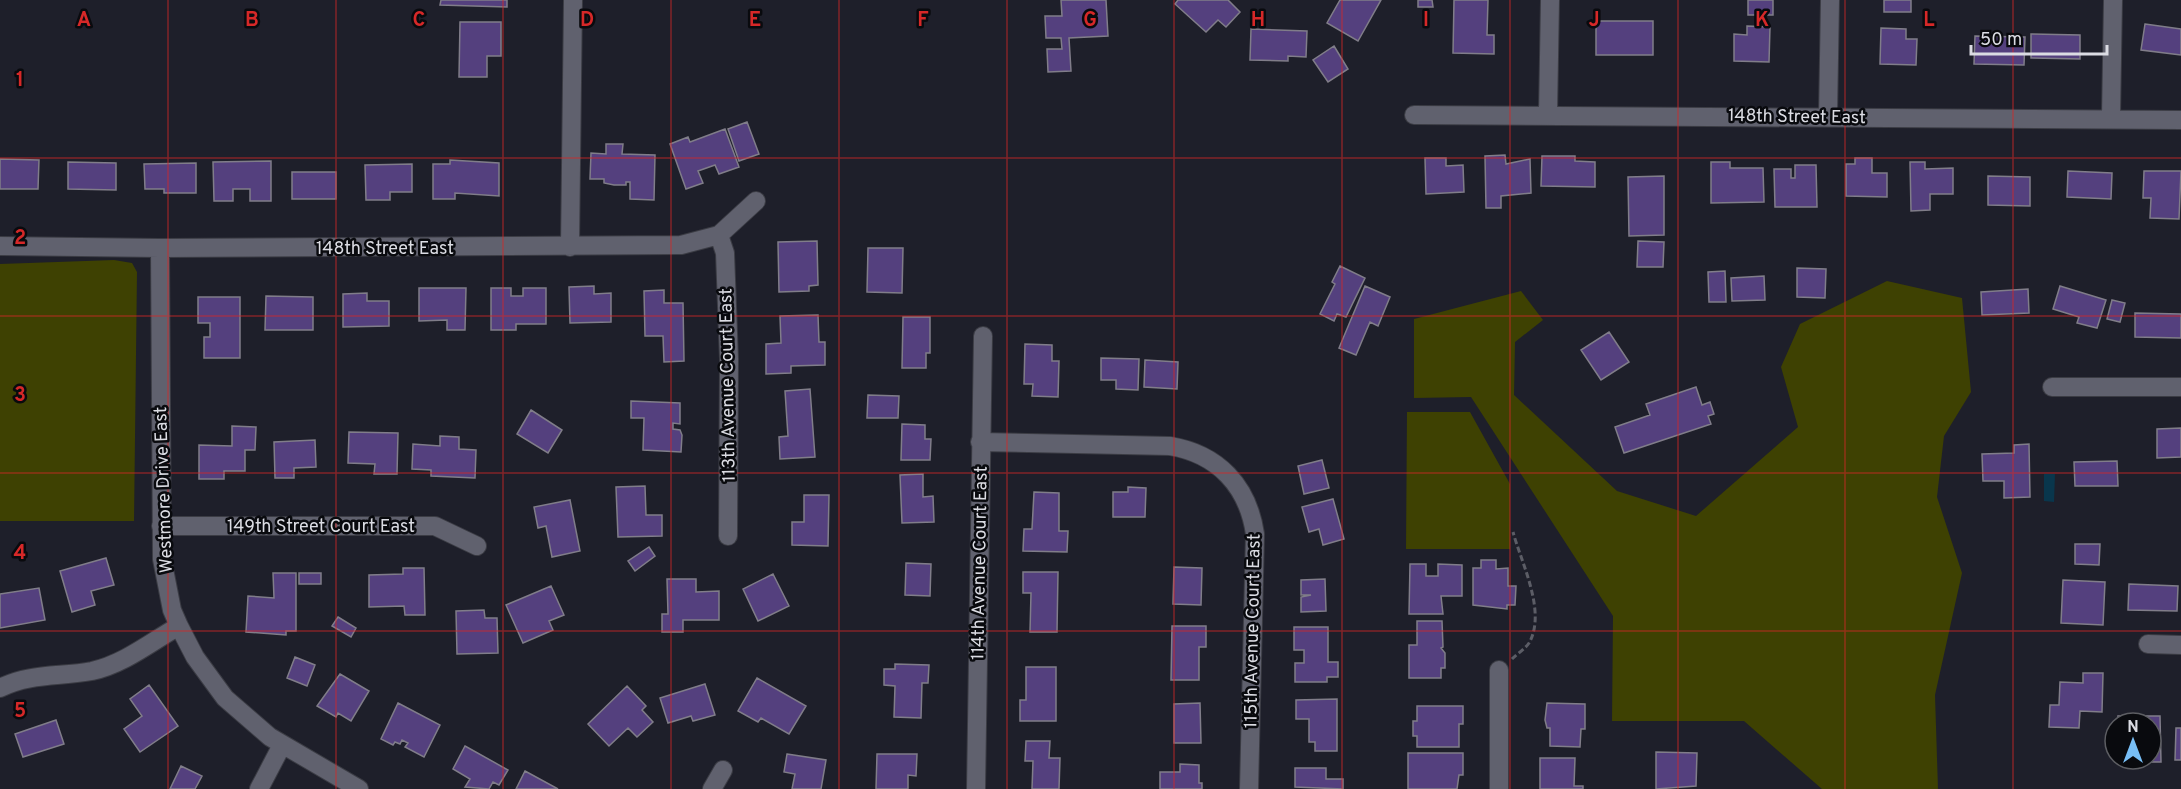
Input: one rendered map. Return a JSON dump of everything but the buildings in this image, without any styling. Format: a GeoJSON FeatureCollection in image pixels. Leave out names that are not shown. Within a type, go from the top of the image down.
{"type":"FeatureCollection","features":[{"type":"Feature","properties":{"kind":"street"},"geometry":{"type":"LineString","coordinates":[[570,247],[574,111],[573,0]]}},
{"type":"Feature","properties":{"kind":"street"},"geometry":{"type":"LineString","coordinates":[[1548,114],[1550,0]]}},
{"type":"Feature","properties":{"kind":"street"},"geometry":{"type":"LineString","coordinates":[[1828,116],[1830,0]]}},
{"type":"Feature","properties":{"kind":"street"},"geometry":{"type":"LineString","coordinates":[[2111,117],[2113,0]]}},
{"type":"Feature","properties":{"kind":"street","name":"148th Street East"},"geometry":{"type":"LineString","coordinates":[[1414,116],[1548,114],[2111,117],[2181,120]]}},
{"type":"Feature","properties":{"kind":"street","name":"148th Street East"},"geometry":{"type":"LineString","coordinates":[[0,246],[160,248],[681,245],[719,235],[756,201]]}},
{"type":"Feature","properties":{"kind":"street","name":"113th Avenue Court East"},"geometry":{"type":"LineString","coordinates":[[719,235],[725,253],[729,358],[728,536]]}},
{"type":"Feature","properties":{"kind":"street","name":"Westmore Drive East"},"geometry":{"type":"LineString","coordinates":[[160,248],[162,559],[172,610],[195,657],[225,698],[282,745],[359,789]]}},
{"type":"Feature","properties":{"kind":"street","name":"114th Avenue Court East"},"geometry":{"type":"LineString","coordinates":[[976,789],[983,336]]}},
{"type":"Feature","properties":{"kind":"street"},"geometry":{"type":"LineString","coordinates":[[2052,387],[2181,387]]}},
{"type":"Feature","properties":{"kind":"street","name":"115th Avenue Court East"},"geometry":{"type":"LineString","coordinates":[[981,442],[1170,446],[1200,454],[1233,478],[1248,503],[1256,534],[1249,789]]}},
{"type":"Feature","properties":{"kind":"street","name":"149th Street Court East"},"geometry":{"type":"LineString","coordinates":[[161,526],[435,526],[477,546]]}},
{"type":"Feature","properties":{"kind":"street"},"geometry":{"type":"LineString","coordinates":[[0,688],[25,678],[91,671],[111,665],[179,626]]}},
{"type":"Feature","properties":{"kind":"street"},"geometry":{"type":"LineString","coordinates":[[2148,644],[2181,645]]}},
{"type":"Feature","properties":{"kind":"street"},"geometry":{"type":"LineString","coordinates":[[1499,670],[1499,789]]}},
{"type":"Feature","properties":{"kind":"street"},"geometry":{"type":"LineString","coordinates":[[259,789],[282,745]]}},
{"type":"Feature","properties":{"kind":"street"},"geometry":{"type":"LineString","coordinates":[[712,789],[723,770]]}},
{"type":"Feature","properties":{"kind":"path"},"geometry":{"type":"LineString","coordinates":[[1499,670],[1530,641],[1533,621],[1531,580],[1513,532]]}},
{"type":"Feature","properties":{"kind":"shaded area"},"geometry":{"type":"Polygon","coordinates":[[[114,260],[132,263],[137,272],[134,521],[0,521],[0,264],[114,260]]]}},
{"type":"Feature","properties":{"kind":"shaded area"},"geometry":{"type":"Polygon","coordinates":[[[1887,281],[1962,298],[1971,392],[1944,436],[1937,497],[1962,573],[1935,695],[1938,789],[1822,789],[1744,721],[1612,721],[1613,616],[1471,397],[1414,398],[1414,319],[1521,291],[1543,320],[1515,342],[1514,395],[1617,491],[1696,516],[1798,427],[1781,367],[1800,324],[1887,281]]]}},
{"type":"Feature","properties":{"kind":"shaded area"},"geometry":{"type":"Polygon","coordinates":[[[1407,412],[1470,412],[1510,484],[1510,549],[1406,549],[1407,412]]]}},
{"type":"Feature","properties":{"kind":"water"},"geometry":{"type":"Polygon","coordinates":[[[2044,474],[2055,474],[2054,502],[2044,501],[2044,474]]]}}]}
